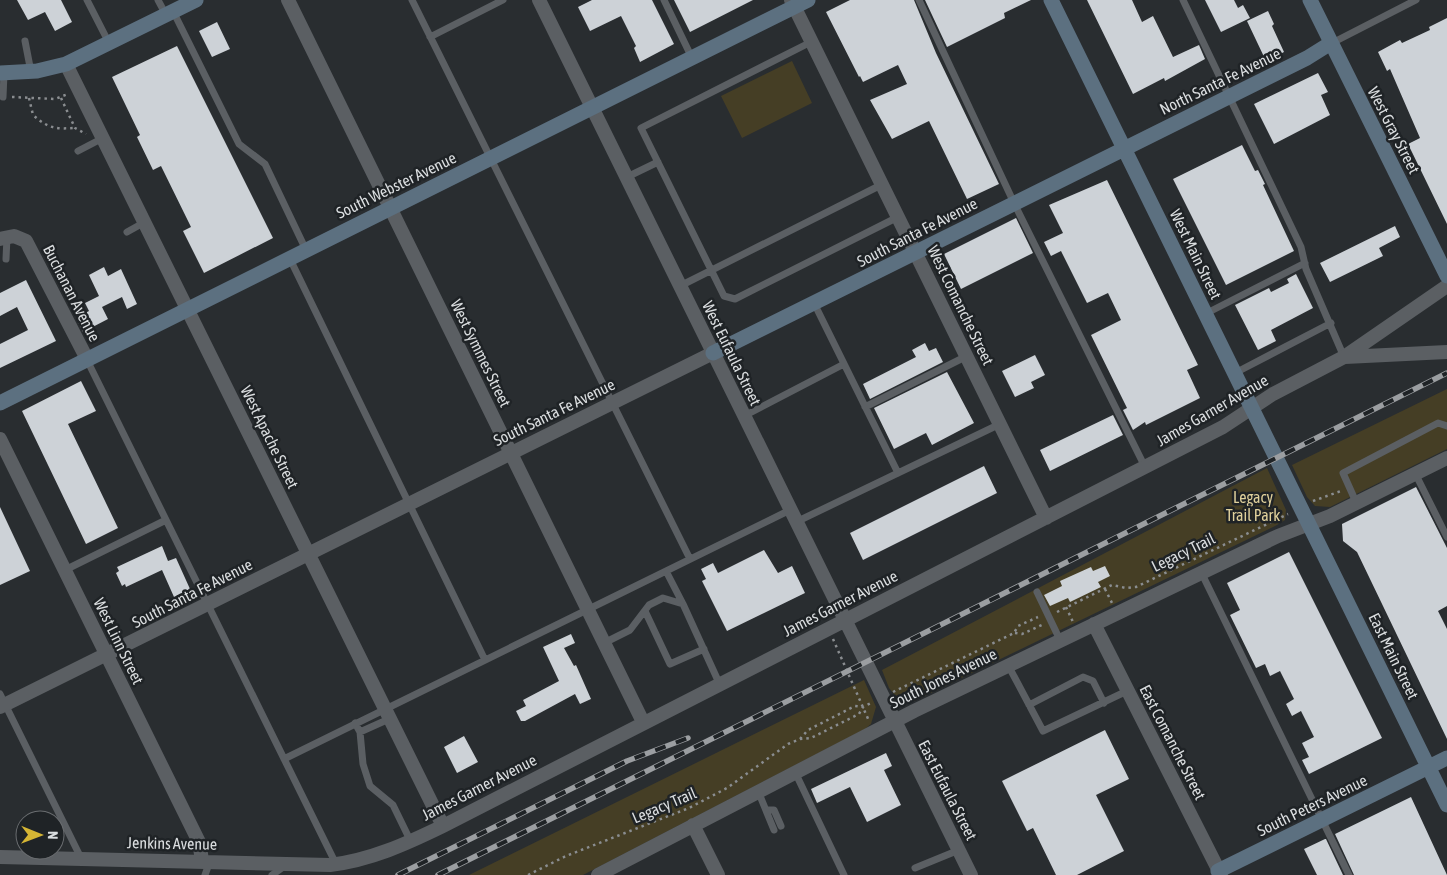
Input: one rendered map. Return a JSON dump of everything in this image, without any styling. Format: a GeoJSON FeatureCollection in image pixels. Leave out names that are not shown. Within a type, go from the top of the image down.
{"type":"FeatureCollection","features":[{"type":"Feature","properties":{"kind":"street"},"geometry":{"type":"LineString","coordinates":[[2,73],[31,72],[66,64],[196,0]]}},
{"type":"Feature","properties":{"kind":"street","name":"West Symmes Street"},"geometry":{"type":"LineString","coordinates":[[288,0],[643,722]]}},
{"type":"Feature","properties":{"kind":"street","name":"West Eufaula Street"},"geometry":{"type":"LineString","coordinates":[[540,0],[894,721]]}},
{"type":"Feature","properties":{"kind":"street","name":"West Main Street"},"geometry":{"type":"LineString","coordinates":[[1051,0],[1308,524]]}},
{"type":"Feature","properties":{"kind":"street","name":"West Gray Street"},"geometry":{"type":"LineString","coordinates":[[1310,0],[1447,276]]}},
{"type":"Feature","properties":{"kind":"street","name":"South Webster Avenue"},"geometry":{"type":"LineString","coordinates":[[0,402],[692,58],[798,2]]}},
{"type":"Feature","properties":{"kind":"street","name":"West Comanche Street"},"geometry":{"type":"LineString","coordinates":[[798,2],[811,42],[1046,518]]}},
{"type":"Feature","properties":{"kind":"street","name":"North Santa Fe Avenue"},"geometry":{"type":"LineString","coordinates":[[1124,149],[1331,43]]}},
{"type":"Feature","properties":{"kind":"street","name":"West Apache Street"},"geometry":{"type":"LineString","coordinates":[[66,64],[79,88],[99,140],[145,222],[189,309],[443,826]]}},
{"type":"Feature","properties":{"kind":"street","name":"South Santa Fe Avenue"},"geometry":{"type":"LineString","coordinates":[[2,702],[107,655],[511,452],[1124,149]]}},
{"type":"Feature","properties":{"kind":"street","name":"Buchanan Avenue"},"geometry":{"type":"LineString","coordinates":[[3,238],[19,237],[26,241],[87,359]]}},
{"type":"Feature","properties":{"kind":"street","name":"James Garner Avenue"},"geometry":{"type":"LineString","coordinates":[[340,863],[376,855],[411,842],[1223,427],[1273,394],[1344,357],[1447,286]]}},
{"type":"Feature","properties":{"kind":"street","name":"James Garner Avenue"},"geometry":{"type":"LineString","coordinates":[[1344,357],[1447,352]]}},
{"type":"Feature","properties":{"kind":"street","name":"West Linn Street"},"geometry":{"type":"LineString","coordinates":[[0,439],[199,842],[206,861]]}},
{"type":"Feature","properties":{"kind":"street","name":"South Jones Avenue"},"geometry":{"type":"LineString","coordinates":[[598,875],[894,721],[1008,665],[1202,574],[1278,536],[1356,502],[1447,458]]}},
{"type":"Feature","properties":{"kind":"street","name":"East Main Street"},"geometry":{"type":"LineString","coordinates":[[1308,524],[1447,805]]}},
{"type":"Feature","properties":{"kind":"street","name":"East Comanche Street"},"geometry":{"type":"LineString","coordinates":[[1094,624],[1216,874]]}},
{"type":"Feature","properties":{"kind":"street","name":"East Eufaula Street"},"geometry":{"type":"LineString","coordinates":[[894,721],[971,875]]}},
{"type":"Feature","properties":{"kind":"street","name":"South Peters Avenue"},"geometry":{"type":"LineString","coordinates":[[1216,874],[1447,758]]}},
{"type":"Feature","properties":{"kind":"street"},"geometry":{"type":"LineString","coordinates":[[693,825],[718,875]]}},
{"type":"Feature","properties":{"kind":"street","name":"Jenkins Avenue"},"geometry":{"type":"LineString","coordinates":[[0,857],[288,864],[340,863]]}},
{"type":"Feature","properties":{"kind":"lane"},"geometry":{"type":"LineString","coordinates":[[87,0],[109,43]]}},
{"type":"Feature","properties":{"kind":"lane"},"geometry":{"type":"LineString","coordinates":[[158,0],[170,13],[239,144],[265,164],[306,250]]}},
{"type":"Feature","properties":{"kind":"lane"},"geometry":{"type":"LineString","coordinates":[[412,0],[690,559]]}},
{"type":"Feature","properties":{"kind":"lane"},"geometry":{"type":"LineString","coordinates":[[430,37],[504,0]]}},
{"type":"Feature","properties":{"kind":"lane"},"geometry":{"type":"LineString","coordinates":[[664,0],[692,58]]}},
{"type":"Feature","properties":{"kind":"lane"},"geometry":{"type":"LineString","coordinates":[[919,0],[1014,203],[1145,467]]}},
{"type":"Feature","properties":{"kind":"lane"},"geometry":{"type":"LineString","coordinates":[[1183,0],[1301,247],[1305,263],[1344,357]]}},
{"type":"Feature","properties":{"kind":"lane"},"geometry":{"type":"LineString","coordinates":[[1331,43],[1416,0]]}},
{"type":"Feature","properties":{"kind":"lane"},"geometry":{"type":"LineString","coordinates":[[25,41],[31,72]]}},
{"type":"Feature","properties":{"kind":"lane"},"geometry":{"type":"LineString","coordinates":[[811,42],[641,128],[711,270],[724,296],[736,299],[898,217]]}},
{"type":"Feature","properties":{"kind":"lane"},"geometry":{"type":"LineString","coordinates":[[2,73],[3,97]]}},
{"type":"Feature","properties":{"kind":"lane"},"geometry":{"type":"LineString","coordinates":[[78,150],[99,140]]}},
{"type":"Feature","properties":{"kind":"lane"},"geometry":{"type":"LineString","coordinates":[[627,177],[658,162]]}},
{"type":"Feature","properties":{"kind":"lane"},"geometry":{"type":"LineString","coordinates":[[680,286],[881,185]]}},
{"type":"Feature","properties":{"kind":"lane"},"geometry":{"type":"LineString","coordinates":[[127,232],[145,222]]}},
{"type":"Feature","properties":{"kind":"lane"},"geometry":{"type":"LineString","coordinates":[[3,238],[6,259]]}},
{"type":"Feature","properties":{"kind":"lane"},"geometry":{"type":"LineString","coordinates":[[290,258],[485,660]]}},
{"type":"Feature","properties":{"kind":"lane"},"geometry":{"type":"LineString","coordinates":[[1206,314],[1305,263]]}},
{"type":"Feature","properties":{"kind":"lane"},"geometry":{"type":"LineString","coordinates":[[814,303],[898,473]]}},
{"type":"Feature","properties":{"kind":"lane"},"geometry":{"type":"LineString","coordinates":[[1234,373],[1331,323]]}},
{"type":"Feature","properties":{"kind":"lane"},"geometry":{"type":"LineString","coordinates":[[865,407],[967,356]]}},
{"type":"Feature","properties":{"kind":"lane"},"geometry":{"type":"LineString","coordinates":[[87,359],[284,759],[340,863]]}},
{"type":"Feature","properties":{"kind":"lane"},"geometry":{"type":"LineString","coordinates":[[744,416],[844,364]]}},
{"type":"Feature","properties":{"kind":"lane"},"geometry":{"type":"LineString","coordinates":[[1356,502],[1343,473],[1438,423],[1447,426]]}},
{"type":"Feature","properties":{"kind":"lane"},"geometry":{"type":"LineString","coordinates":[[360,732],[387,714],[485,660],[690,559],[898,473],[1000,424]]}},
{"type":"Feature","properties":{"kind":"lane"},"geometry":{"type":"LineString","coordinates":[[1415,473],[1447,537]]}},
{"type":"Feature","properties":{"kind":"lane"},"geometry":{"type":"LineString","coordinates":[[65,570],[166,520]]}},
{"type":"Feature","properties":{"kind":"lane"},"geometry":{"type":"LineString","coordinates":[[666,571],[720,685]]}},
{"type":"Feature","properties":{"kind":"lane"},"geometry":{"type":"LineString","coordinates":[[1202,574],[1324,820],[1349,875]]}},
{"type":"Feature","properties":{"kind":"lane"},"geometry":{"type":"LineString","coordinates":[[1037,592],[1060,640]]}},
{"type":"Feature","properties":{"kind":"lane"},"geometry":{"type":"LineString","coordinates":[[604,643],[630,630],[649,605],[663,598],[683,604]]}},
{"type":"Feature","properties":{"kind":"lane"},"geometry":{"type":"LineString","coordinates":[[645,611],[670,664],[704,650]]}},
{"type":"Feature","properties":{"kind":"lane"},"geometry":{"type":"LineString","coordinates":[[1008,665],[1043,731],[1128,691]]}},
{"type":"Feature","properties":{"kind":"lane"},"geometry":{"type":"LineString","coordinates":[[1029,704],[1083,677],[1093,681],[1104,703]]}},
{"type":"Feature","properties":{"kind":"lane"},"geometry":{"type":"LineString","coordinates":[[2,702],[82,858]]}},
{"type":"Feature","properties":{"kind":"lane"},"geometry":{"type":"LineString","coordinates":[[284,759],[355,724],[387,714]]}},
{"type":"Feature","properties":{"kind":"lane"},"geometry":{"type":"LineString","coordinates":[[355,724],[360,732],[362,757],[370,786],[393,805],[411,842]]}},
{"type":"Feature","properties":{"kind":"lane"},"geometry":{"type":"LineString","coordinates":[[795,772],[844,875]]}},
{"type":"Feature","properties":{"kind":"lane"},"geometry":{"type":"LineString","coordinates":[[758,791],[767,810],[767,817],[774,830]]}},
{"type":"Feature","properties":{"kind":"lane"},"geometry":{"type":"LineString","coordinates":[[767,810],[774,810],[782,826]]}},
{"type":"Feature","properties":{"kind":"lane"},"geometry":{"type":"LineString","coordinates":[[915,868],[958,850]]}},
{"type":"Feature","properties":{"kind":"lane"},"geometry":{"type":"LineString","coordinates":[[206,861],[206,875]]}},
{"type":"Feature","properties":{"kind":"lane"},"geometry":{"type":"LineString","coordinates":[[272,875],[288,864]]}},
{"type":"Feature","properties":{"kind":"path"},"geometry":{"type":"LineString","coordinates":[[3,97],[61,98],[79,88]]}},
{"type":"Feature","properties":{"kind":"path"},"geometry":{"type":"LineString","coordinates":[[29,98],[32,115],[46,125],[59,130],[75,128],[99,140]]}},
{"type":"Feature","properties":{"kind":"path"},"geometry":{"type":"LineString","coordinates":[[61,98],[75,128]]}},
{"type":"Feature","properties":{"kind":"path","name":"Legacy Trail"},"geometry":{"type":"LineString","coordinates":[[1014,633],[1018,626],[1040,615],[1048,616],[1105,589],[1117,586],[1126,588],[1136,587],[1285,515]]}},
{"type":"Feature","properties":{"kind":"path"},"geometry":{"type":"LineString","coordinates":[[1105,589],[1112,605]]}},
{"type":"Feature","properties":{"kind":"path"},"geometry":{"type":"LineString","coordinates":[[1066,607],[1073,622]]}},
{"type":"Feature","properties":{"kind":"path","name":"Legacy Trail"},"geometry":{"type":"LineString","coordinates":[[800,739],[808,730],[855,706],[863,707],[1014,633],[1022,634],[1044,624],[1048,616]]}},
{"type":"Feature","properties":{"kind":"path"},"geometry":{"type":"LineString","coordinates":[[833,638],[870,722]]}},
{"type":"Feature","properties":{"kind":"path","name":"Legacy Trail"},"geometry":{"type":"LineString","coordinates":[[528,875],[566,856],[689,808],[726,788],[788,744],[800,739],[811,738],[859,714],[863,707]]}},
{"type":"Feature","properties":{"kind":"green space"},"geometry":{"type":"Polygon","coordinates":[[[792,61],[812,103],[742,138],[721,96],[792,61]]]}},
{"type":"Feature","properties":{"kind":"green space","name":"Legacy Trail Park"},"geometry":{"type":"Polygon","coordinates":[[[1447,389],[1447,449],[1330,507],[1315,506],[1307,497],[1292,465],[1447,389]]]}},
{"type":"Feature","properties":{"kind":"green space","name":"Legacy Trail Park"},"geometry":{"type":"Polygon","coordinates":[[[1267,468],[1286,510],[1285,520],[1277,525],[914,701],[899,700],[889,688],[882,670],[1267,468]]]}},
{"type":"Feature","properties":{"kind":"green space"},"geometry":{"type":"Polygon","coordinates":[[[864,680],[876,707],[871,724],[865,729],[583,875],[469,875],[864,680]]]}},
{"type":"Feature","properties":{"kind":"building"},"geometry":{"type":"Polygon","coordinates":[[[17,0],[61,0],[72,22],[55,31],[45,12],[28,20],[17,0]]]}},
{"type":"Feature","properties":{"kind":"building"},"geometry":{"type":"Polygon","coordinates":[[[592,0],[652,0],[674,44],[640,62],[634,48],[636,46],[621,16],[590,31],[578,7],[592,0]]]}},
{"type":"Feature","properties":{"kind":"building"},"geometry":{"type":"Polygon","coordinates":[[[674,0],[753,0],[690,32],[674,0]]]}},
{"type":"Feature","properties":{"kind":"building"},"geometry":{"type":"Polygon","coordinates":[[[850,0],[914,0],[936,53],[999,184],[967,199],[929,121],[892,139],[870,100],[907,84],[898,65],[863,82],[859,77],[826,12],[850,0]]]}},
{"type":"Feature","properties":{"kind":"building"},"geometry":{"type":"Polygon","coordinates":[[[925,0],[1031,0],[1004,13],[1005,18],[947,47],[925,0]]]}},
{"type":"Feature","properties":{"kind":"building"},"geometry":{"type":"Polygon","coordinates":[[[1087,0],[1132,0],[1142,22],[1153,16],[1173,57],[1199,45],[1205,59],[1165,81],[1164,78],[1133,94],[1087,0]]]}},
{"type":"Feature","properties":{"kind":"building"},"geometry":{"type":"Polygon","coordinates":[[[1205,0],[1234,0],[1238,8],[1243,5],[1250,18],[1221,32],[1205,0]]]}},
{"type":"Feature","properties":{"kind":"building"},"geometry":{"type":"Polygon","coordinates":[[[1268,11],[1274,24],[1272,26],[1284,52],[1266,61],[1247,21],[1268,11]]]}},
{"type":"Feature","properties":{"kind":"building"},"geometry":{"type":"Polygon","coordinates":[[[1447,18],[1447,224],[1408,144],[1420,138],[1390,69],[1387,71],[1378,52],[1400,40],[1402,43],[1430,30],[1429,27],[1447,18]]]}},
{"type":"Feature","properties":{"kind":"building"},"geometry":{"type":"Polygon","coordinates":[[[217,22],[230,49],[212,57],[199,31],[217,22]]]}},
{"type":"Feature","properties":{"kind":"building"},"geometry":{"type":"Polygon","coordinates":[[[177,46],[273,238],[204,273],[183,231],[191,227],[161,166],[153,170],[137,137],[140,135],[112,77],[177,46]]]}},
{"type":"Feature","properties":{"kind":"building"},"geometry":{"type":"Polygon","coordinates":[[[1318,73],[1328,92],[1321,95],[1330,115],[1274,144],[1254,104],[1318,73]]]}},
{"type":"Feature","properties":{"kind":"building"},"geometry":{"type":"Polygon","coordinates":[[[1242,145],[1255,171],[1258,170],[1265,184],[1263,185],[1294,251],[1226,285],[1173,179],[1242,145]]]}},
{"type":"Feature","properties":{"kind":"building"},"geometry":{"type":"Polygon","coordinates":[[[1107,180],[1198,365],[1187,370],[1200,398],[1146,425],[1145,422],[1133,430],[1123,410],[1127,408],[1091,335],[1121,320],[1108,293],[1087,303],[1061,251],[1051,256],[1044,242],[1063,233],[1049,205],[1107,180]]]}},
{"type":"Feature","properties":{"kind":"building"},"geometry":{"type":"Polygon","coordinates":[[[1016,218],[1033,253],[961,289],[944,254],[1016,218]]]}},
{"type":"Feature","properties":{"kind":"building"},"geometry":{"type":"Polygon","coordinates":[[[1395,226],[1400,237],[1379,248],[1383,256],[1330,282],[1320,263],[1395,226]]]}},
{"type":"Feature","properties":{"kind":"building"},"geometry":{"type":"Polygon","coordinates":[[[104,267],[108,276],[121,269],[137,304],[127,309],[122,297],[102,307],[108,319],[83,332],[76,318],[89,311],[85,303],[99,296],[89,275],[104,267]]]}},
{"type":"Feature","properties":{"kind":"building"},"geometry":{"type":"Polygon","coordinates":[[[1296,274],[1313,308],[1271,330],[1276,341],[1258,350],[1235,305],[1269,288],[1271,292],[1289,283],[1287,279],[1296,274]]]}},
{"type":"Feature","properties":{"kind":"building"},"geometry":{"type":"Polygon","coordinates":[[[26,280],[56,341],[0,368],[0,344],[28,330],[17,307],[0,316],[0,293],[26,280]]]}},
{"type":"Feature","properties":{"kind":"building"},"geometry":{"type":"Polygon","coordinates":[[[925,343],[929,351],[936,348],[943,362],[870,399],[863,384],[916,357],[912,350],[925,343]]]}},
{"type":"Feature","properties":{"kind":"building"},"geometry":{"type":"Polygon","coordinates":[[[1035,355],[1045,375],[1031,382],[1034,388],[1015,397],[1002,371],[1035,355]]]}},
{"type":"Feature","properties":{"kind":"building"},"geometry":{"type":"Polygon","coordinates":[[[947,372],[974,423],[932,445],[926,433],[894,449],[874,408],[947,372]]]}},
{"type":"Feature","properties":{"kind":"building"},"geometry":{"type":"Polygon","coordinates":[[[81,381],[96,411],[68,424],[118,528],[86,544],[22,411],[81,381]]]}},
{"type":"Feature","properties":{"kind":"building"},"geometry":{"type":"Polygon","coordinates":[[[1113,415],[1123,435],[1050,471],[1040,450],[1113,415]]]}},
{"type":"Feature","properties":{"kind":"building"},"geometry":{"type":"Polygon","coordinates":[[[984,466],[997,493],[863,560],[850,533],[984,466]]]}},
{"type":"Feature","properties":{"kind":"building"},"geometry":{"type":"Polygon","coordinates":[[[1416,487],[1447,548],[1447,606],[1438,611],[1447,629],[1447,739],[1357,552],[1343,541],[1342,524],[1416,487]]]}},
{"type":"Feature","properties":{"kind":"building"},"geometry":{"type":"Polygon","coordinates":[[[0,507],[30,571],[0,585],[0,507]]]}},
{"type":"Feature","properties":{"kind":"building"},"geometry":{"type":"Polygon","coordinates":[[[162,546],[168,561],[176,558],[190,589],[174,597],[162,570],[126,587],[125,584],[122,586],[116,573],[119,571],[117,567],[162,546]]]}},
{"type":"Feature","properties":{"kind":"building"},"geometry":{"type":"Polygon","coordinates":[[[764,550],[778,573],[792,566],[805,593],[727,631],[702,581],[706,579],[701,569],[713,563],[718,573],[764,550]]]}},
{"type":"Feature","properties":{"kind":"building"},"geometry":{"type":"Polygon","coordinates":[[[1289,552],[1382,738],[1309,774],[1302,760],[1309,757],[1302,743],[1314,737],[1301,711],[1292,716],[1286,704],[1294,699],[1280,671],[1270,676],[1265,664],[1256,668],[1230,615],[1240,610],[1227,583],[1289,552]]]}},
{"type":"Feature","properties":{"kind":"building"},"geometry":{"type":"Polygon","coordinates":[[[1105,566],[1110,576],[1098,582],[1101,587],[1070,602],[1068,598],[1050,606],[1044,595],[1062,586],[1060,581],[1091,567],[1093,571],[1105,566]]]}},
{"type":"Feature","properties":{"kind":"building"},"geometry":{"type":"Polygon","coordinates":[[[571,634],[575,643],[564,648],[574,666],[576,665],[591,699],[580,704],[575,694],[525,721],[521,721],[516,711],[526,706],[523,700],[559,681],[543,647],[571,634]]]}},
{"type":"Feature","properties":{"kind":"building"},"geometry":{"type":"Polygon","coordinates":[[[1105,730],[1129,779],[1096,795],[1124,851],[1077,875],[1056,875],[1033,828],[1027,831],[1002,781],[1105,730]]]}},
{"type":"Feature","properties":{"kind":"building"},"geometry":{"type":"Polygon","coordinates":[[[464,736],[478,762],[457,773],[444,747],[464,736]]]}},
{"type":"Feature","properties":{"kind":"building"},"geometry":{"type":"Polygon","coordinates":[[[886,753],[892,766],[884,770],[901,805],[867,822],[850,787],[817,803],[811,789],[886,753]]]}},
{"type":"Feature","properties":{"kind":"building"},"geometry":{"type":"Polygon","coordinates":[[[1411,797],[1447,875],[1354,875],[1335,834],[1411,797]]]}},
{"type":"Feature","properties":{"kind":"building"},"geometry":{"type":"Polygon","coordinates":[[[1325,839],[1343,875],[1317,875],[1304,849],[1325,839]]]}},
{"type":"Feature","properties":{"kind":"railway"},"geometry":{"type":"LineString","coordinates":[[438,875],[1447,373]]}},
{"type":"Feature","properties":{"kind":"railway"},"geometry":{"type":"LineString","coordinates":[[398,875],[627,761],[688,738]]}}]}
